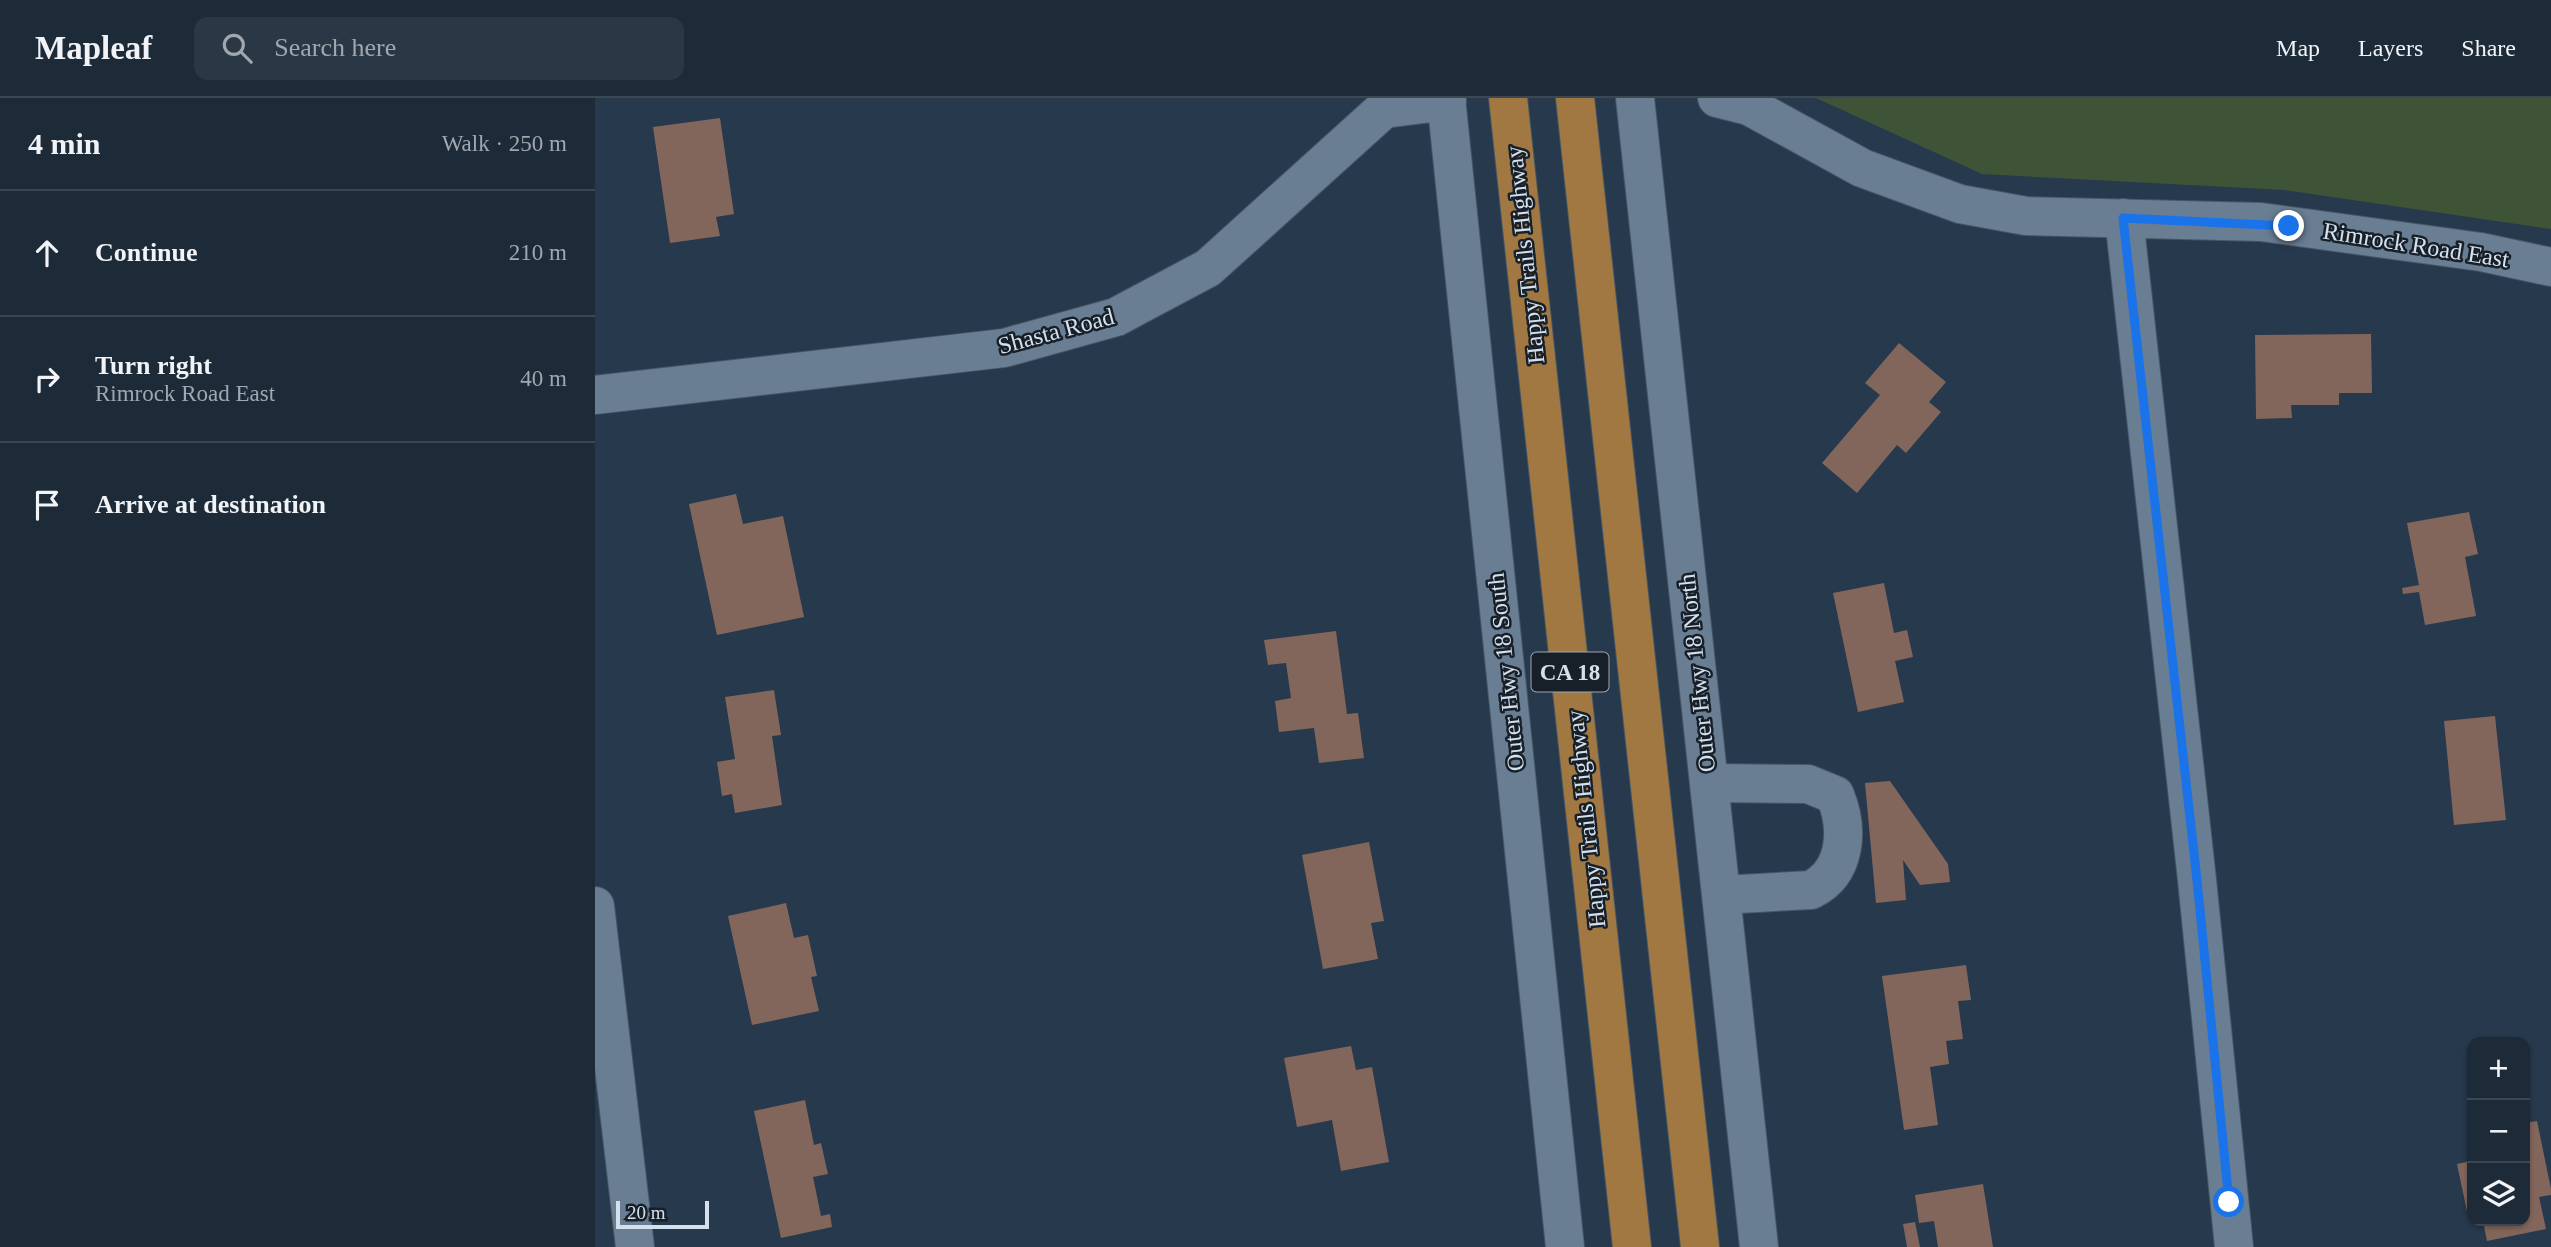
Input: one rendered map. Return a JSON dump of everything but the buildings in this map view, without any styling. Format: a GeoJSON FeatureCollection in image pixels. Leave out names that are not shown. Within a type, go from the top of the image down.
{"type":"FeatureCollection","features":[{"type":"Feature","properties":{"kind":"main road","name":"Happy Trails Highway"},"geometry":{"type":"LineString","coordinates":[[1508,98],[1632,1247]]}},
{"type":"Feature","properties":{"kind":"main road","name":"CA 18"},"geometry":{"type":"LineString","coordinates":[[1575,98],[1700,1247]]}},
{"type":"Feature","properties":{"kind":"street","name":"Outer Hwy 18 North"},"geometry":{"type":"LineString","coordinates":[[1635,98],[1759,1247]]}},
{"type":"Feature","properties":{"kind":"street","name":"Rimrock Road East"},"geometry":{"type":"LineString","coordinates":[[1717,98],[1749,106],[1862,168],[1960,204],[2026,216],[2261,222],[2481,252],[2551,267]]}},
{"type":"Feature","properties":{"kind":"street","name":"Shasta Road"},"geometry":{"type":"LineString","coordinates":[[595,395],[1004,348],[1117,317],[1208,268],[1382,104],[1446,99]]}},
{"type":"Feature","properties":{"kind":"street","name":"Outer Hwy 18 South"},"geometry":{"type":"LineString","coordinates":[[1446,99],[1565,1247]]}},
{"type":"Feature","properties":{"kind":"street"},"geometry":{"type":"LineString","coordinates":[[2123,218],[2197,880],[2234,1247]]}},
{"type":"Feature","properties":{"kind":"street"},"geometry":{"type":"LineString","coordinates":[[1709,783],[1808,784],[1823,789],[1835,795],[1843,829],[1838,861],[1823,884],[1811,890],[1721,895]]}},
{"type":"Feature","properties":{"kind":"street"},"geometry":{"type":"LineString","coordinates":[[595,906],[635,1247]]}},
{"type":"Feature","properties":{"kind":"green space"},"geometry":{"type":"Polygon","coordinates":[[[1816,98],[2551,98],[2551,229],[2285,190],[1982,174],[1816,98]]]}},
{"type":"Feature","properties":{"kind":"route"},"geometry":{"type":"LineString","coordinates":[[2229,1202],[2197,880],[2123,218],[2261,222],[2289,226]]}}]}
